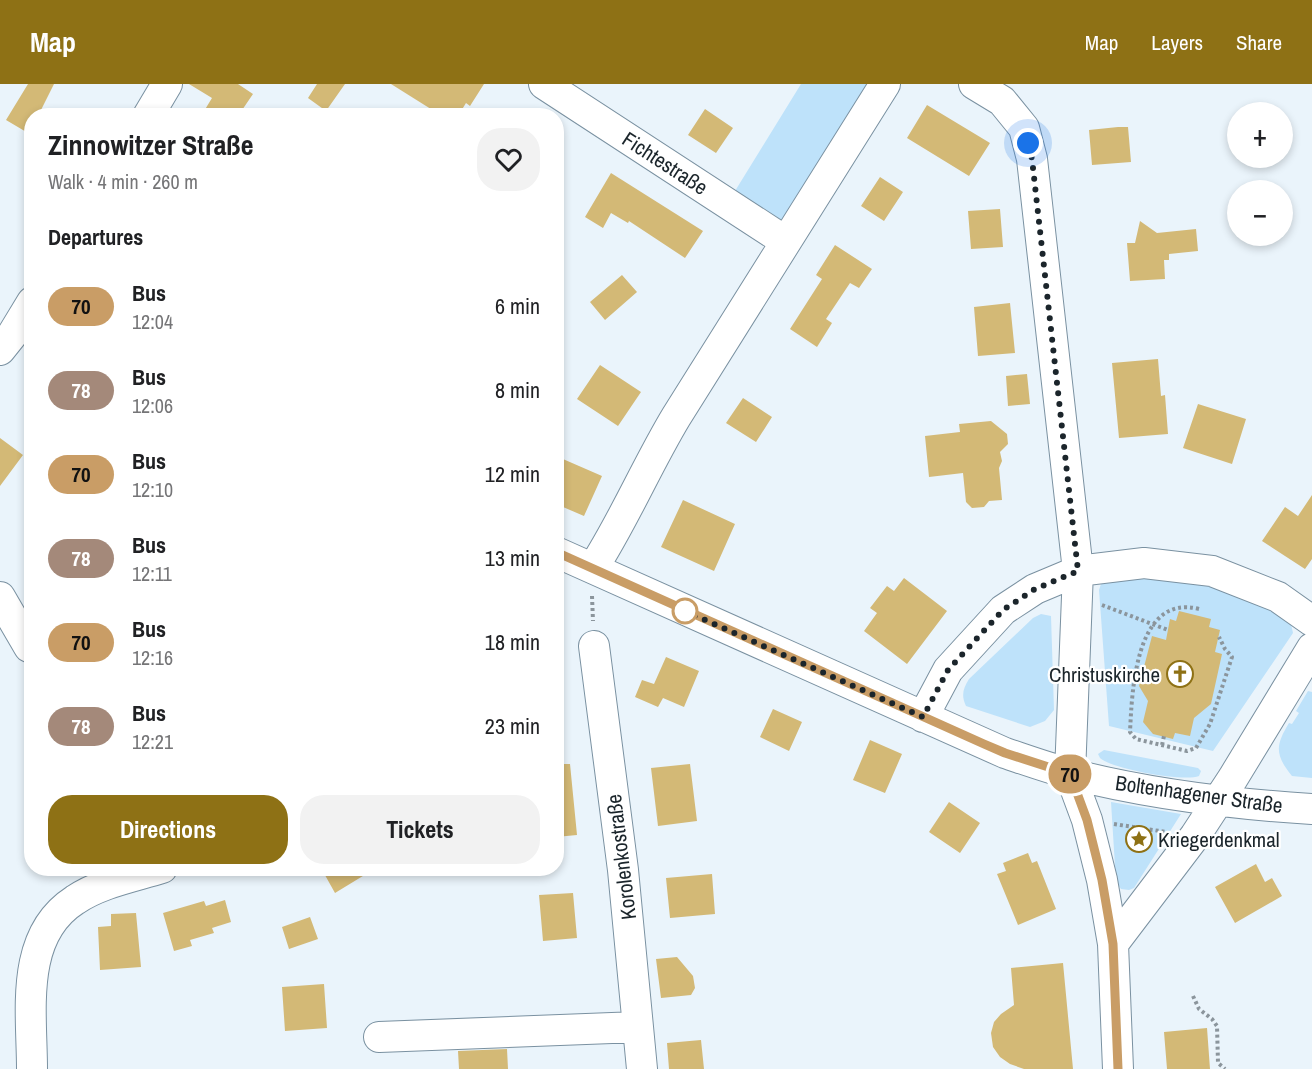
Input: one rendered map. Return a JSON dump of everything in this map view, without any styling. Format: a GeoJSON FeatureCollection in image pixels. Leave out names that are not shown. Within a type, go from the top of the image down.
{"type":"FeatureCollection","features":[{"type":"Feature","properties":{"kind":"street"},"geometry":{"type":"LineString","coordinates":[[153,108],[167,84]]}},
{"type":"Feature","properties":{"kind":"street","name":"Fichtestraße"},"geometry":{"type":"LineString","coordinates":[[544,84],[785,241]]}},
{"type":"Feature","properties":{"kind":"street"},"geometry":{"type":"LineString","coordinates":[[593,568],[608,545],[652,457],[885,84]]}},
{"type":"Feature","properties":{"kind":"street"},"geometry":{"type":"LineString","coordinates":[[974,84],[1002,101],[1023,128],[1032,159],[1077,583],[1070,774],[1087,820],[1102,880],[1113,944],[1118,1069]]}},
{"type":"Feature","properties":{"kind":"street"},"geometry":{"type":"LineString","coordinates":[[0,350],[22,311]]}},
{"type":"Feature","properties":{"kind":"street","name":"Boltenhagener Straße"},"geometry":{"type":"LineString","coordinates":[[564,556],[1005,753],[1070,774],[1146,790],[1312,809]]}},
{"type":"Feature","properties":{"kind":"street"},"geometry":{"type":"LineString","coordinates":[[923,717],[948,670],[1003,610],[1035,589],[1077,583],[1144,563],[1212,571],[1278,597],[1312,621]]}},
{"type":"Feature","properties":{"kind":"street"},"geometry":{"type":"LineString","coordinates":[[0,597],[24,640]]}},
{"type":"Feature","properties":{"kind":"street","name":"Korolenkostraße"},"geometry":{"type":"LineString","coordinates":[[594,646],[623,870],[642,1069]]}},
{"type":"Feature","properties":{"kind":"street"},"geometry":{"type":"LineString","coordinates":[[1113,944],[1195,836],[1312,648]]}},
{"type":"Feature","properties":{"kind":"street"},"geometry":{"type":"LineString","coordinates":[[32,1069],[31,977],[39,944],[56,915],[76,899],[101,887],[136,876]]}},
{"type":"Feature","properties":{"kind":"street"},"geometry":{"type":"LineString","coordinates":[[379,1037],[638,1027]]}},
{"type":"Feature","properties":{"kind":"path"},"geometry":{"type":"LineString","coordinates":[[593,568],[591,586],[594,646]]}},
{"type":"Feature","properties":{"kind":"path"},"geometry":{"type":"LineString","coordinates":[[1077,583],[1152,625],[1168,630]]}},
{"type":"Feature","properties":{"kind":"path"},"geometry":{"type":"LineString","coordinates":[[1199,609],[1178,608],[1164,615],[1152,625],[1137,663],[1132,687],[1130,732],[1136,739],[1187,751],[1196,748],[1210,724],[1232,657],[1219,637]]}},
{"type":"Feature","properties":{"kind":"path"},"geometry":{"type":"LineString","coordinates":[[1162,745],[1164,736]]}},
{"type":"Feature","properties":{"kind":"path"},"geometry":{"type":"LineString","coordinates":[[1087,820],[1195,836]]}},
{"type":"Feature","properties":{"kind":"path"},"geometry":{"type":"LineString","coordinates":[[1193,996],[1199,1009],[1212,1019],[1216,1026],[1218,1063],[1225,1069]]}},
{"type":"Feature","properties":{"kind":"shaded area"},"geometry":{"type":"Polygon","coordinates":[[[801,84],[870,84],[785,222],[735,191],[801,84]]]}},
{"type":"Feature","properties":{"kind":"shaded area"},"geometry":{"type":"Polygon","coordinates":[[[1138,577],[1208,585],[1259,603],[1291,624],[1293,633],[1213,751],[1109,726],[1099,590],[1101,584],[1106,581],[1138,577]]]}},
{"type":"Feature","properties":{"kind":"shaded area"},"geometry":{"type":"Polygon","coordinates":[[[1041,614],[1051,616],[1054,710],[1045,721],[1030,727],[966,706],[963,692],[969,679],[1033,618],[1041,614]]]}},
{"type":"Feature","properties":{"kind":"shaded area"},"geometry":{"type":"Polygon","coordinates":[[[1308,691],[1312,692],[1312,778],[1292,776],[1282,762],[1279,750],[1284,731],[1299,713],[1296,711],[1308,691]]]}},
{"type":"Feature","properties":{"kind":"shaded area"},"geometry":{"type":"Polygon","coordinates":[[[1104,750],[1198,768],[1201,771],[1199,776],[1178,777],[1132,770],[1100,758],[1098,754],[1104,750]]]}},
{"type":"Feature","properties":{"kind":"shaded area"},"geometry":{"type":"Polygon","coordinates":[[[1111,802],[1181,814],[1134,888],[1129,890],[1121,889],[1116,882],[1111,802]]]}},
{"type":"Feature","properties":{"kind":"building"},"geometry":{"type":"Polygon","coordinates":[[[28,84],[54,84],[42,108],[24,108],[24,131],[6,120],[28,84]]]}},
{"type":"Feature","properties":{"kind":"building"},"geometry":{"type":"Polygon","coordinates":[[[189,84],[238,84],[253,94],[243,108],[206,108],[212,98],[189,84]]]}},
{"type":"Feature","properties":{"kind":"building"},"geometry":{"type":"Polygon","coordinates":[[[317,84],[345,84],[328,108],[322,108],[308,98],[317,84]]]}},
{"type":"Feature","properties":{"kind":"building"},"geometry":{"type":"Polygon","coordinates":[[[391,84],[484,84],[470,106],[466,103],[463,108],[429,108],[391,84]]]}},
{"type":"Feature","properties":{"kind":"building"},"geometry":{"type":"Polygon","coordinates":[[[927,105],[990,143],[969,176],[907,138],[927,105]]]}},
{"type":"Feature","properties":{"kind":"building"},"geometry":{"type":"Polygon","coordinates":[[[705,109],[733,128],[716,153],[688,135],[705,109]]]}},
{"type":"Feature","properties":{"kind":"building"},"geometry":{"type":"Polygon","coordinates":[[[1128,127],[1131,162],[1092,165],[1089,130],[1128,127]]]}},
{"type":"Feature","properties":{"kind":"building"},"geometry":{"type":"Polygon","coordinates":[[[611,173],[703,231],[685,258],[629,221],[628,223],[611,213],[603,228],[585,217],[611,173]]]}},
{"type":"Feature","properties":{"kind":"building"},"geometry":{"type":"Polygon","coordinates":[[[880,177],[903,192],[884,221],[861,206],[880,177]]]}},
{"type":"Feature","properties":{"kind":"building"},"geometry":{"type":"Polygon","coordinates":[[[1000,209],[1003,247],[971,249],[968,211],[1000,209]]]}},
{"type":"Feature","properties":{"kind":"building"},"geometry":{"type":"Polygon","coordinates":[[[1140,221],[1157,233],[1196,229],[1198,251],[1169,254],[1169,260],[1164,260],[1165,279],[1130,281],[1127,243],[1135,243],[1140,221]]]}},
{"type":"Feature","properties":{"kind":"building"},"geometry":{"type":"Polygon","coordinates":[[[835,245],[872,269],[859,288],[850,283],[826,319],[832,323],[817,347],[790,329],[822,279],[816,275],[835,245]]]}},
{"type":"Feature","properties":{"kind":"building"},"geometry":{"type":"Polygon","coordinates":[[[622,275],[637,292],[605,320],[590,302],[622,275]]]}},
{"type":"Feature","properties":{"kind":"building"},"geometry":{"type":"Polygon","coordinates":[[[1010,303],[1015,353],[978,356],[974,307],[1010,303]]]}},
{"type":"Feature","properties":{"kind":"building"},"geometry":{"type":"Polygon","coordinates":[[[1158,359],[1161,396],[1165,395],[1168,434],[1119,438],[1112,363],[1158,359]]]}},
{"type":"Feature","properties":{"kind":"building"},"geometry":{"type":"Polygon","coordinates":[[[600,365],[641,392],[618,426],[577,399],[600,365]]]}},
{"type":"Feature","properties":{"kind":"building"},"geometry":{"type":"Polygon","coordinates":[[[1027,374],[1030,404],[1008,406],[1006,376],[1027,374]]]}},
{"type":"Feature","properties":{"kind":"building"},"geometry":{"type":"Polygon","coordinates":[[[743,398],[772,417],[756,442],[726,423],[743,398]]]}},
{"type":"Feature","properties":{"kind":"building"},"geometry":{"type":"Polygon","coordinates":[[[1198,404],[1246,419],[1232,464],[1183,448],[1198,404]]]}},
{"type":"Feature","properties":{"kind":"building"},"geometry":{"type":"Polygon","coordinates":[[[991,421],[1007,434],[1008,444],[1000,452],[1002,500],[989,501],[984,507],[972,508],[966,502],[963,473],[929,477],[925,436],[960,432],[959,424],[991,421]]]}},
{"type":"Feature","properties":{"kind":"building"},"geometry":{"type":"Polygon","coordinates":[[[0,438],[23,455],[0,486],[0,438]]]}},
{"type":"Feature","properties":{"kind":"building"},"geometry":{"type":"Polygon","coordinates":[[[564,459],[602,476],[584,516],[564,507],[564,459]]]}},
{"type":"Feature","properties":{"kind":"building"},"geometry":{"type":"Polygon","coordinates":[[[1312,495],[1312,559],[1305,569],[1262,541],[1285,507],[1298,516],[1312,495]]]}},
{"type":"Feature","properties":{"kind":"building"},"geometry":{"type":"Polygon","coordinates":[[[683,500],[735,524],[714,571],[661,547],[683,500]]]}},
{"type":"Feature","properties":{"kind":"building"},"geometry":{"type":"Polygon","coordinates":[[[904,578],[947,611],[907,664],[864,631],[877,613],[870,608],[887,586],[894,591],[904,578]]]}},
{"type":"Feature","properties":{"kind":"building","name":"Christuskirche"},"geometry":{"type":"Polygon","coordinates":[[[1179,611],[1211,619],[1209,627],[1220,630],[1215,652],[1222,654],[1211,704],[1194,718],[1190,736],[1175,733],[1173,739],[1153,734],[1143,722],[1148,701],[1139,686],[1152,636],[1166,640],[1170,619],[1176,621],[1179,611]]]}},
{"type":"Feature","properties":{"kind":"building"},"geometry":{"type":"Polygon","coordinates":[[[666,657],[699,671],[684,707],[663,698],[658,707],[635,697],[642,680],[654,684],[666,657]]]}},
{"type":"Feature","properties":{"kind":"building"},"geometry":{"type":"Polygon","coordinates":[[[773,709],[802,722],[789,751],[760,737],[773,709]]]}},
{"type":"Feature","properties":{"kind":"building"},"geometry":{"type":"Polygon","coordinates":[[[870,740],[902,754],[885,793],[853,780],[870,740]]]}},
{"type":"Feature","properties":{"kind":"building"},"geometry":{"type":"Polygon","coordinates":[[[564,764],[570,764],[577,835],[564,836],[564,764]]]}},
{"type":"Feature","properties":{"kind":"building"},"geometry":{"type":"Polygon","coordinates":[[[690,764],[697,821],[658,826],[651,768],[690,764]]]}},
{"type":"Feature","properties":{"kind":"building"},"geometry":{"type":"Polygon","coordinates":[[[949,802],[980,823],[960,853],[929,832],[949,802]]]}},
{"type":"Feature","properties":{"kind":"building"},"geometry":{"type":"Polygon","coordinates":[[[1028,853],[1032,863],[1037,861],[1056,909],[1018,925],[997,874],[1006,871],[1003,863],[1028,853]]]}},
{"type":"Feature","properties":{"kind":"building"},"geometry":{"type":"Polygon","coordinates":[[[1256,864],[1265,882],[1272,878],[1282,896],[1235,923],[1215,887],[1256,864]]]}},
{"type":"Feature","properties":{"kind":"building"},"geometry":{"type":"Polygon","coordinates":[[[712,874],[715,914],[670,918],[666,878],[712,874]]]}},
{"type":"Feature","properties":{"kind":"building"},"geometry":{"type":"Polygon","coordinates":[[[325,876],[363,876],[335,893],[325,876]]]}},
{"type":"Feature","properties":{"kind":"building"},"geometry":{"type":"Polygon","coordinates":[[[573,893],[577,938],[543,941],[539,895],[573,893]]]}},
{"type":"Feature","properties":{"kind":"building"},"geometry":{"type":"Polygon","coordinates":[[[225,900],[231,922],[212,928],[214,933],[190,940],[192,946],[174,951],[163,913],[204,901],[206,906],[225,900]]]}},
{"type":"Feature","properties":{"kind":"building"},"geometry":{"type":"Polygon","coordinates":[[[136,913],[141,967],[100,970],[98,927],[111,926],[111,914],[136,913]]]}},
{"type":"Feature","properties":{"kind":"building"},"geometry":{"type":"Polygon","coordinates":[[[310,917],[318,939],[289,949],[282,927],[310,917]]]}},
{"type":"Feature","properties":{"kind":"building"},"geometry":{"type":"Polygon","coordinates":[[[677,957],[693,976],[695,988],[691,995],[661,998],[656,959],[677,957]]]}},
{"type":"Feature","properties":{"kind":"building"},"geometry":{"type":"Polygon","coordinates":[[[1063,963],[1073,1069],[1024,1069],[1010,1064],[1000,1057],[993,1047],[991,1033],[994,1022],[1014,1005],[1011,968],[1063,963]]]}},
{"type":"Feature","properties":{"kind":"building"},"geometry":{"type":"Polygon","coordinates":[[[324,984],[327,1028],[285,1031],[282,987],[324,984]]]}},
{"type":"Feature","properties":{"kind":"building"},"geometry":{"type":"Polygon","coordinates":[[[1207,1028],[1210,1069],[1167,1069],[1164,1032],[1207,1028]]]}},
{"type":"Feature","properties":{"kind":"building"},"geometry":{"type":"Polygon","coordinates":[[[701,1040],[704,1069],[669,1069],[667,1043],[701,1040]]]}},
{"type":"Feature","properties":{"kind":"building"},"geometry":{"type":"Polygon","coordinates":[[[507,1049],[508,1069],[459,1069],[458,1051],[507,1049]]]}},
{"type":"Feature","properties":{"kind":"bus line","name":"70"},"geometry":{"type":"LineString","coordinates":[[564,555],[984,744],[1070,774],[1087,820],[1102,880],[1113,944],[1118,1069]]}},
{"type":"Feature","properties":{"kind":"place","name":"Christuskirche"},"geometry":{"type":"Point","coordinates":[1180,674]}},
{"type":"Feature","properties":{"kind":"place","name":"Kriegerdenkmal"},"geometry":{"type":"Point","coordinates":[1139,839]}},
{"type":"Feature","properties":{"kind":"route"},"geometry":{"type":"LineString","coordinates":[[685,611],[923,717],[948,670],[1003,610],[1035,589],[1078,571],[1032,159],[1028,143]]}}]}
